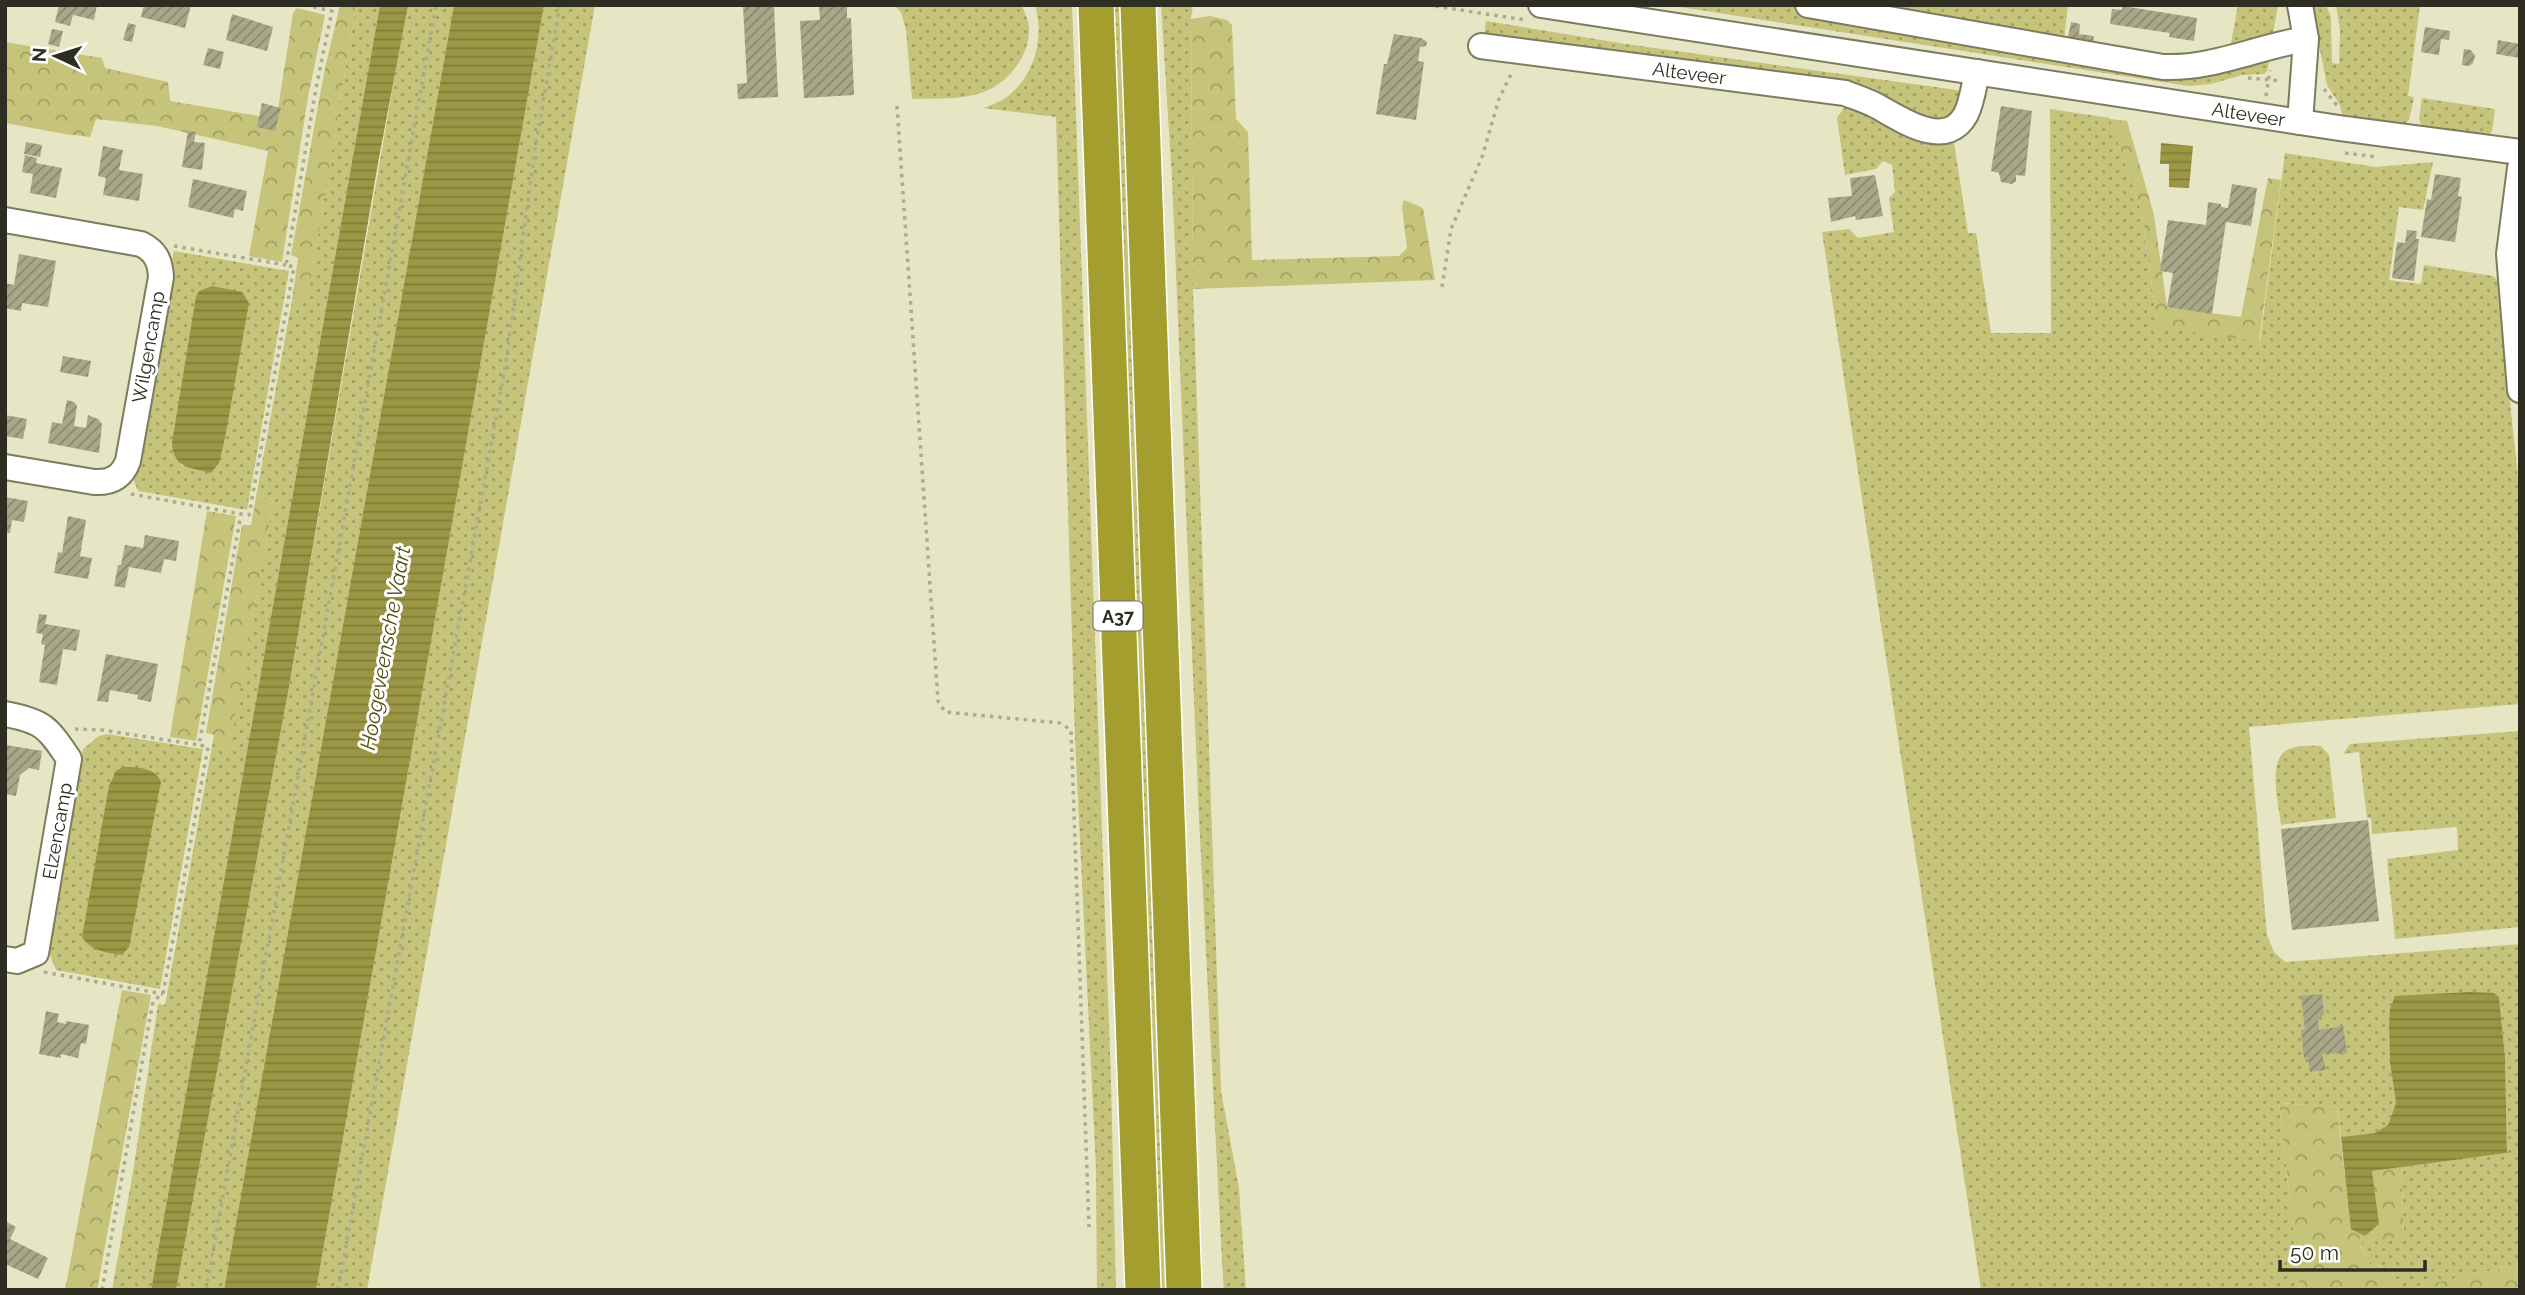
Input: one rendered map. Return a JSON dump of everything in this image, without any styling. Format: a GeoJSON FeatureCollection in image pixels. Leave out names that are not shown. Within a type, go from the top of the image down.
{"type":"FeatureCollection","features":[{"type":"Feature","properties":{"kind":"highway","name":"A37"},"geometry":{"type":"LineString","coordinates":[[1096,5],[1143,1290]]}},
{"type":"Feature","properties":{"kind":"highway","name":"A37"},"geometry":{"type":"LineString","coordinates":[[1138,5],[1184,1290]]}},
{"type":"Feature","properties":{"kind":"highway","name":"A37"},"geometry":{"type":"LineString","coordinates":[[1174,988],[1209,1290]]}},
{"type":"Feature","properties":{"kind":"street","name":"Alteveer"},"geometry":{"type":"LineString","coordinates":[[1541,5],[2300,122],[2520,152]]}},
{"type":"Feature","properties":{"kind":"street"},"geometry":{"type":"LineString","coordinates":[[1808,5],[2163,67],[2206,65],[2275,44],[2306,39]]}},
{"type":"Feature","properties":{"kind":"street"},"geometry":{"type":"LineString","coordinates":[[2300,5],[2306,39],[2300,122]]}},
{"type":"Feature","properties":{"kind":"street","name":"Alteveer"},"geometry":{"type":"LineString","coordinates":[[1481,46],[1845,93],[1862,99],[1918,129],[1930,131],[1947,129],[1965,117],[1977,72]]}},
{"type":"Feature","properties":{"kind":"street"},"geometry":{"type":"LineString","coordinates":[[2520,169],[2509,254],[2520,390]]}},
{"type":"Feature","properties":{"kind":"street"},"geometry":{"type":"LineString","coordinates":[[5,220],[141,244]]}},
{"type":"Feature","properties":{"kind":"street","name":"Wilgencamp"},"geometry":{"type":"LineString","coordinates":[[108,482],[121,474],[128,461],[160,277],[158,259],[152,250],[141,244]]}},
{"type":"Feature","properties":{"kind":"street"},"geometry":{"type":"LineString","coordinates":[[5,467],[108,482]]}},
{"type":"Feature","properties":{"kind":"street"},"geometry":{"type":"LineString","coordinates":[[5,714],[23,717],[48,729]]}},
{"type":"Feature","properties":{"kind":"street","name":"Elzencamp"},"geometry":{"type":"LineString","coordinates":[[11,960],[36,953],[68,775],[69,759],[48,729]]}},
{"type":"Feature","properties":{"kind":"path"},"geometry":{"type":"LineString","coordinates":[[305,5],[331,11]]}},
{"type":"Feature","properties":{"kind":"path"},"geometry":{"type":"LineString","coordinates":[[286,265],[333,5]]}},
{"type":"Feature","properties":{"kind":"path"},"geometry":{"type":"LineString","coordinates":[[206,1290],[436,5]]}},
{"type":"Feature","properties":{"kind":"path"},"geometry":{"type":"LineString","coordinates":[[338,1290],[505,368],[536,143],[560,5]]}},
{"type":"Feature","properties":{"kind":"path"},"geometry":{"type":"LineString","coordinates":[[1441,287],[1451,229],[1482,157],[1499,99],[1523,52]]}},
{"type":"Feature","properties":{"kind":"path"},"geometry":{"type":"LineString","coordinates":[[897,106],[938,701],[945,712],[1060,723],[1071,730],[1089,1227]]}},
{"type":"Feature","properties":{"kind":"path"},"geometry":{"type":"LineString","coordinates":[[108,482],[122,492],[250,515],[294,267],[165,245],[141,244]]}},
{"type":"Feature","properties":{"kind":"path"},"geometry":{"type":"LineString","coordinates":[[199,744],[241,514]]}},
{"type":"Feature","properties":{"kind":"path"},"geometry":{"type":"LineString","coordinates":[[48,729],[102,730],[208,747],[163,994],[153,1002],[102,1290]]}},
{"type":"Feature","properties":{"kind":"path"},"geometry":{"type":"LineString","coordinates":[[11,960],[31,970],[163,994]]}},
{"type":"Feature","properties":{"kind":"green space"},"geometry":{"type":"Polygon","coordinates":[[[340,5],[356,5],[307,303],[292,300],[298,258],[291,255],[325,68],[340,5]]]}},
{"type":"Feature","properties":{"kind":"green space"},"geometry":{"type":"Polygon","coordinates":[[[356,5],[380,5],[151,1290],[112,1290],[158,1004],[165,1005],[214,735],[229,750],[274,499],[256,497],[292,300],[307,302],[356,5]]]}},
{"type":"Feature","properties":{"kind":"green space"},"geometry":{"type":"Polygon","coordinates":[[[407,5],[454,5],[224,1290],[176,1290],[289,687],[407,5]]]}},
{"type":"Feature","properties":{"kind":"green space"},"geometry":{"type":"Polygon","coordinates":[[[544,5],[595,5],[367,1290],[316,1290],[544,5]]]}},
{"type":"Feature","properties":{"kind":"green space"},"geometry":{"type":"Polygon","coordinates":[[[893,5],[1022,5],[1029,26],[1026,48],[1015,69],[998,85],[988,90],[961,97],[912,99],[906,30],[901,12],[893,5]]]}},
{"type":"Feature","properties":{"kind":"green space"},"geometry":{"type":"Polygon","coordinates":[[[1035,5],[1072,5],[1111,1081],[1116,1290],[1097,1290],[1096,1169],[1075,738],[1056,117],[983,108],[1002,100],[1014,91],[1030,69],[1039,31],[1035,5]]]}},
{"type":"Feature","properties":{"kind":"green space"},"geometry":{"type":"Polygon","coordinates":[[[1108,5],[1123,5],[1173,1290],[1152,1290],[1108,5]]]}},
{"type":"Feature","properties":{"kind":"green space"},"geometry":{"type":"Polygon","coordinates":[[[1161,5],[1193,5],[1193,289],[1221,1091],[1239,1188],[1246,1290],[1224,1290],[1222,1261],[1199,818],[1172,178],[1161,5]]]}},
{"type":"Feature","properties":{"kind":"green space"},"geometry":{"type":"Polygon","coordinates":[[[1667,5],[1783,5],[2139,69],[2271,53],[2264,74],[2242,75],[2211,84],[2188,86],[1667,5]]]}},
{"type":"Feature","properties":{"kind":"green space"},"geometry":{"type":"Polygon","coordinates":[[[1898,5],[2068,5],[2064,40],[1900,10],[1898,5]]]}},
{"type":"Feature","properties":{"kind":"green space"},"geometry":{"type":"Polygon","coordinates":[[[2238,5],[2278,5],[2272,39],[2229,54],[2238,5]]]}},
{"type":"Feature","properties":{"kind":"green space"},"geometry":{"type":"Polygon","coordinates":[[[2311,5],[2326,5],[2331,17],[2332,63],[2339,64],[2340,31],[2336,5],[2420,5],[2408,96],[2414,97],[2409,120],[2400,128],[2343,117],[2340,105],[2327,85],[2311,5]]]}},
{"type":"Feature","properties":{"kind":"green space"},"geometry":{"type":"Polygon","coordinates":[[[297,8],[325,15],[308,97],[282,262],[249,256],[268,151],[157,126],[96,119],[90,137],[5,123],[5,42],[102,58],[105,68],[168,82],[170,101],[270,118],[277,115],[293,13],[297,8]]]}},
{"type":"Feature","properties":{"kind":"green space"},"geometry":{"type":"Polygon","coordinates":[[[1210,16],[1227,20],[1232,25],[1236,119],[1248,132],[1252,260],[1399,256],[1407,248],[1402,207],[1404,200],[1423,208],[1435,280],[1193,289],[1191,19],[1210,16]]]}},
{"type":"Feature","properties":{"kind":"green space"},"geometry":{"type":"Polygon","coordinates":[[[1486,21],[1626,44],[1964,91],[1963,104],[1947,123],[1484,40],[1486,21]]]}},
{"type":"Feature","properties":{"kind":"green space"},"geometry":{"type":"Polygon","coordinates":[[[2422,98],[2495,109],[2492,132],[2483,138],[2424,131],[2419,119],[2422,98]]]}},
{"type":"Feature","properties":{"kind":"green space"},"geometry":{"type":"Polygon","coordinates":[[[1849,101],[1953,136],[1968,233],[1976,233],[1991,333],[2051,333],[2050,109],[2110,118],[2141,210],[2158,327],[2260,341],[2285,153],[2376,167],[2433,162],[2423,210],[2399,207],[2389,280],[2421,284],[2424,265],[2493,276],[2500,283],[2507,325],[2502,327],[2520,496],[2520,704],[2249,727],[2267,935],[2274,952],[2285,962],[2520,944],[2520,1269],[2508,1267],[2414,1287],[2414,1290],[2397,1290],[2391,1269],[2370,1264],[2359,1243],[2404,1236],[2401,1167],[2507,1153],[2505,1056],[2499,997],[2389,1026],[2390,1063],[2396,1103],[2388,1126],[2375,1133],[2341,1137],[2337,1107],[2279,1103],[2300,1290],[1981,1290],[1822,232],[1849,229],[1858,238],[1894,232],[1889,198],[1895,192],[1892,165],[1883,161],[1876,169],[1845,175],[1837,118],[1849,101]]]}},
{"type":"Feature","properties":{"kind":"green space"},"geometry":{"type":"Polygon","coordinates":[[[2110,119],[2127,121],[2154,215],[2167,307],[2241,317],[2268,178],[2281,180],[2259,342],[2158,327],[2141,210],[2110,119]]]}},
{"type":"Feature","properties":{"kind":"green space"},"geometry":{"type":"Polygon","coordinates":[[[174,251],[289,271],[247,510],[138,491],[131,473],[174,251]],[[199,291],[196,296],[181,465],[193,467],[199,291]]]}},
{"type":"Feature","properties":{"kind":"green space"},"geometry":{"type":"Polygon","coordinates":[[[256,497],[274,499],[229,751],[214,735],[206,733],[242,525],[251,525],[256,497]]]}},
{"type":"Feature","properties":{"kind":"green space"},"geometry":{"type":"Polygon","coordinates":[[[207,511],[236,516],[196,741],[170,737],[207,511]]]}},
{"type":"Feature","properties":{"kind":"green space"},"geometry":{"type":"Polygon","coordinates":[[[2520,731],[2520,927],[2395,939],[2387,859],[2458,850],[2457,827],[2372,834],[2371,818],[2367,818],[2359,752],[2343,754],[2350,744],[2520,731]]]}},
{"type":"Feature","properties":{"kind":"green space"},"geometry":{"type":"Polygon","coordinates":[[[107,734],[203,749],[160,989],[56,970],[47,947],[83,749],[99,736],[107,734]]]}},
{"type":"Feature","properties":{"kind":"green space"},"geometry":{"type":"Polygon","coordinates":[[[2321,746],[2329,755],[2336,818],[2281,825],[2276,793],[2276,769],[2279,760],[2284,752],[2292,748],[2321,746]]]}},
{"type":"Feature","properties":{"kind":"green space"},"geometry":{"type":"Polygon","coordinates":[[[122,990],[151,995],[97,1290],[65,1290],[122,990]]]}},
{"type":"Feature","properties":{"kind":"green space"},"geometry":{"type":"Polygon","coordinates":[[[2279,1103],[2337,1107],[2345,1176],[2374,1195],[2372,1171],[2401,1167],[2404,1236],[2359,1244],[2370,1264],[2391,1269],[2397,1290],[2300,1290],[2279,1103]]]}},
{"type":"Feature","properties":{"kind":"green space"},"geometry":{"type":"Polygon","coordinates":[[[2508,1267],[2520,1269],[2520,1290],[2414,1290],[2414,1287],[2508,1267]]]}},
{"type":"Feature","properties":{"kind":"water"},"geometry":{"type":"Polygon","coordinates":[[[380,5],[408,5],[378,163],[289,687],[176,1290],[151,1290],[380,5]]]}},
{"type":"Feature","properties":{"kind":"water","name":"Hoogeveensche Vaart"},"geometry":{"type":"Polygon","coordinates":[[[454,5],[544,5],[316,1290],[224,1290],[454,5]]]}},
{"type":"Feature","properties":{"kind":"water"},"geometry":{"type":"Polygon","coordinates":[[[2161,143],[2193,146],[2189,188],[2169,187],[2169,164],[2160,164],[2161,143]]]}},
{"type":"Feature","properties":{"kind":"water"},"geometry":{"type":"Polygon","coordinates":[[[212,286],[242,292],[249,303],[225,438],[219,463],[211,473],[184,466],[176,458],[172,443],[196,296],[199,291],[212,286]]]}},
{"type":"Feature","properties":{"kind":"water"},"geometry":{"type":"Polygon","coordinates":[[[123,767],[150,771],[161,782],[129,947],[122,955],[94,948],[82,937],[109,786],[116,771],[123,767]]]}},
{"type":"Feature","properties":{"kind":"water"},"geometry":{"type":"Polygon","coordinates":[[[2494,993],[2499,997],[2505,1056],[2507,1153],[2372,1171],[2379,1224],[2365,1236],[2351,1229],[2341,1137],[2375,1133],[2388,1125],[2396,1103],[2390,1063],[2389,1026],[2390,1009],[2395,996],[2494,993]]]}},
{"type":"Feature","properties":{"kind":"building"},"geometry":{"type":"Polygon","coordinates":[[[59,5],[97,5],[94,20],[73,15],[70,26],[55,22],[59,5]]]}},
{"type":"Feature","properties":{"kind":"building"},"geometry":{"type":"Polygon","coordinates":[[[144,5],[191,5],[185,28],[141,17],[144,5]]]}},
{"type":"Feature","properties":{"kind":"building"},"geometry":{"type":"Polygon","coordinates":[[[743,5],[774,5],[778,97],[738,99],[737,84],[747,83],[743,5]]]}},
{"type":"Feature","properties":{"kind":"building"},"geometry":{"type":"Polygon","coordinates":[[[819,5],[847,5],[847,18],[851,18],[854,95],[804,98],[800,21],[820,20],[819,5]]]}},
{"type":"Feature","properties":{"kind":"building"},"geometry":{"type":"Polygon","coordinates":[[[2123,6],[2197,18],[2194,41],[2169,37],[2170,33],[2110,24],[2112,9],[2122,10],[2123,6]]]}},
{"type":"Feature","properties":{"kind":"building"},"geometry":{"type":"Polygon","coordinates":[[[232,14],[273,27],[267,51],[226,40],[232,14]]]}},
{"type":"Feature","properties":{"kind":"building"},"geometry":{"type":"Polygon","coordinates":[[[2071,22],[2080,24],[2079,34],[2094,36],[2093,41],[2068,37],[2071,22]]]}},
{"type":"Feature","properties":{"kind":"building"},"geometry":{"type":"Polygon","coordinates":[[[128,23],[136,25],[132,42],[123,40],[128,23]]]}},
{"type":"Feature","properties":{"kind":"building"},"geometry":{"type":"Polygon","coordinates":[[[2425,27],[2450,31],[2449,40],[2441,39],[2439,55],[2421,52],[2425,27]]]}},
{"type":"Feature","properties":{"kind":"building"},"geometry":{"type":"Polygon","coordinates":[[[52,29],[63,31],[59,47],[48,44],[52,29]]]}},
{"type":"Feature","properties":{"kind":"building"},"geometry":{"type":"Polygon","coordinates":[[[1394,34],[1421,38],[1427,42],[1426,46],[1420,47],[1418,61],[1424,62],[1416,120],[1376,114],[1384,64],[1387,64],[1394,34]]]}},
{"type":"Feature","properties":{"kind":"building"},"geometry":{"type":"Polygon","coordinates":[[[2498,40],[2520,44],[2520,58],[2496,54],[2498,40]]]}},
{"type":"Feature","properties":{"kind":"building"},"geometry":{"type":"Polygon","coordinates":[[[208,48],[224,52],[220,69],[203,65],[208,48]]]}},
{"type":"Feature","properties":{"kind":"building"},"geometry":{"type":"Polygon","coordinates":[[[2464,49],[2471,50],[2475,56],[2469,66],[2462,65],[2464,49]]]}},
{"type":"Feature","properties":{"kind":"building"},"geometry":{"type":"Polygon","coordinates":[[[262,103],[281,108],[275,131],[257,127],[262,103]]]}},
{"type":"Feature","properties":{"kind":"building"},"geometry":{"type":"Polygon","coordinates":[[[2001,106],[2032,111],[2025,176],[2016,175],[2016,181],[2012,184],[2001,182],[1999,173],[1991,171],[2001,106]]]}},
{"type":"Feature","properties":{"kind":"building"},"geometry":{"type":"Polygon","coordinates":[[[188,131],[196,132],[194,142],[205,143],[202,170],[182,167],[188,131]]]}},
{"type":"Feature","properties":{"kind":"building"},"geometry":{"type":"Polygon","coordinates":[[[26,142],[42,145],[40,157],[24,154],[26,142]]]}},
{"type":"Feature","properties":{"kind":"building"},"geometry":{"type":"Polygon","coordinates":[[[103,146],[123,150],[119,170],[143,174],[139,201],[103,195],[106,178],[98,176],[103,146]]]}},
{"type":"Feature","properties":{"kind":"building"},"geometry":{"type":"Polygon","coordinates":[[[25,155],[37,158],[36,163],[62,168],[56,198],[30,193],[33,174],[22,172],[25,155]]]}},
{"type":"Feature","properties":{"kind":"building"},"geometry":{"type":"Polygon","coordinates":[[[2435,174],[2461,178],[2458,196],[2462,197],[2455,242],[2421,237],[2427,199],[2431,200],[2435,174]]]}},
{"type":"Feature","properties":{"kind":"building"},"geometry":{"type":"Polygon","coordinates":[[[1875,175],[1883,216],[1856,220],[1855,216],[1831,222],[1828,198],[1852,196],[1850,178],[1875,175]]]}},
{"type":"Feature","properties":{"kind":"building"},"geometry":{"type":"Polygon","coordinates":[[[193,179],[247,191],[243,211],[235,209],[233,218],[188,207],[193,179]]]}},
{"type":"Feature","properties":{"kind":"building"},"geometry":{"type":"Polygon","coordinates":[[[2232,184],[2257,188],[2251,226],[2226,222],[2212,314],[2167,307],[2173,273],[2160,271],[2168,220],[2206,225],[2208,202],[2228,208],[2232,184]]]}},
{"type":"Feature","properties":{"kind":"building"},"geometry":{"type":"Polygon","coordinates":[[[2407,230],[2417,231],[2416,239],[2419,239],[2414,281],[2392,278],[2397,242],[2405,243],[2407,230]]]}},
{"type":"Feature","properties":{"kind":"building"},"geometry":{"type":"Polygon","coordinates":[[[19,254],[56,261],[48,307],[22,303],[21,311],[5,308],[5,283],[14,285],[19,254]]]}},
{"type":"Feature","properties":{"kind":"building"},"geometry":{"type":"Polygon","coordinates":[[[63,356],[91,361],[88,377],[60,372],[63,356]]]}},
{"type":"Feature","properties":{"kind":"building"},"geometry":{"type":"Polygon","coordinates":[[[67,400],[77,406],[74,426],[86,428],[88,415],[102,424],[99,453],[48,443],[52,422],[62,424],[67,400]]]}},
{"type":"Feature","properties":{"kind":"building"},"geometry":{"type":"Polygon","coordinates":[[[5,415],[27,419],[23,439],[5,436],[5,415]]]}},
{"type":"Feature","properties":{"kind":"building"},"geometry":{"type":"Polygon","coordinates":[[[5,497],[28,501],[24,522],[12,520],[10,533],[5,532],[5,497]]]}},
{"type":"Feature","properties":{"kind":"building"},"geometry":{"type":"Polygon","coordinates":[[[68,516],[86,520],[80,556],[92,558],[88,579],[54,573],[58,552],[62,553],[68,516]]]}},
{"type":"Feature","properties":{"kind":"building"},"geometry":{"type":"Polygon","coordinates":[[[145,535],[179,541],[176,561],[164,559],[161,573],[129,567],[125,588],[114,586],[125,545],[143,548],[145,535]]]}},
{"type":"Feature","properties":{"kind":"building"},"geometry":{"type":"Polygon","coordinates":[[[39,614],[47,615],[45,624],[80,630],[76,651],[63,649],[57,685],[39,682],[45,645],[41,644],[43,634],[36,633],[39,614]]]}},
{"type":"Feature","properties":{"kind":"building"},"geometry":{"type":"Polygon","coordinates":[[[106,654],[158,664],[151,702],[137,699],[138,695],[110,690],[108,702],[97,701],[106,654]]]}},
{"type":"Feature","properties":{"kind":"building"},"geometry":{"type":"Polygon","coordinates":[[[6,745],[42,751],[39,770],[29,768],[20,775],[16,796],[5,794],[6,745]]]}},
{"type":"Feature","properties":{"kind":"building"},"geometry":{"type":"Polygon","coordinates":[[[2368,820],[2379,921],[2292,930],[2281,829],[2368,820]]]}},
{"type":"Feature","properties":{"kind":"building"},"geometry":{"type":"Polygon","coordinates":[[[2322,994],[2324,1014],[2318,1019],[2319,1030],[2343,1026],[2347,1053],[2322,1054],[2326,1070],[2310,1072],[2308,1058],[2304,1058],[2301,1030],[2305,1030],[2301,996],[2322,994]]]}},
{"type":"Feature","properties":{"kind":"building"},"geometry":{"type":"Polygon","coordinates":[[[46,1011],[59,1014],[57,1022],[89,1025],[86,1044],[81,1043],[78,1058],[61,1054],[61,1058],[39,1054],[46,1011]]]}},
{"type":"Feature","properties":{"kind":"building"},"geometry":{"type":"Polygon","coordinates":[[[5,1221],[16,1227],[10,1239],[48,1258],[38,1279],[5,1264],[5,1221]]]}}]}
